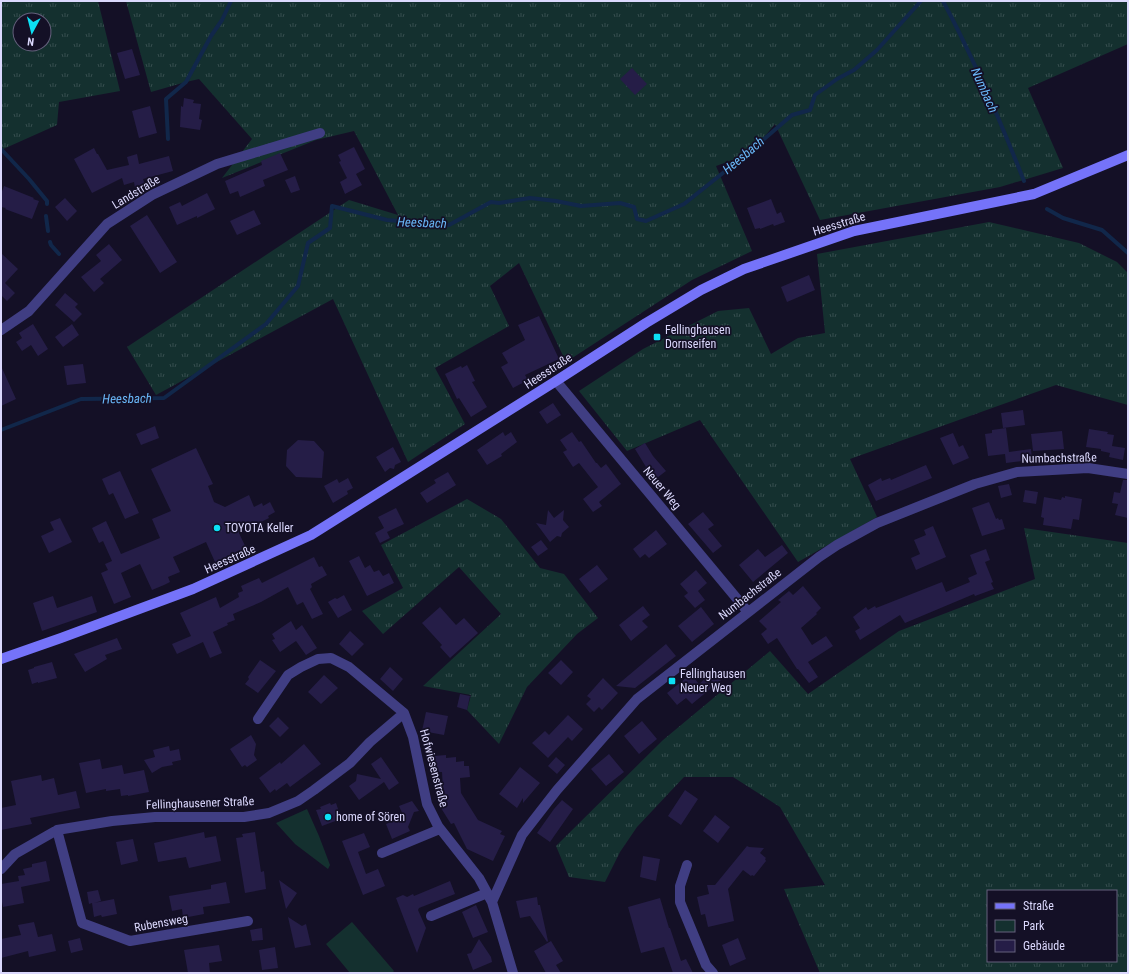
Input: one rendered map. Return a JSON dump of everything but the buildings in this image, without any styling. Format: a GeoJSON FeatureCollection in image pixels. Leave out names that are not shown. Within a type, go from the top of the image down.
{"type":"FeatureCollection","features":[{"type":"Feature","properties":{"kind":"main road","name":"Heesstraße"},"geometry":{"type":"LineString","coordinates":[[1,659],[193,589],[311,535],[670,308],[701,290],[744,269],[854,231],[1034,194],[1128,155]]}},
{"type":"Feature","properties":{"kind":"street","name":"Landstraße"},"geometry":{"type":"LineString","coordinates":[[1,330],[29,311],[107,224],[152,195],[217,164],[320,133]]}},
{"type":"Feature","properties":{"kind":"street","name":"Neuer Weg"},"geometry":{"type":"LineString","coordinates":[[556,381],[748,612]]}},
{"type":"Feature","properties":{"kind":"street","name":"Numbachstraße"},"geometry":{"type":"LineString","coordinates":[[490,898],[522,835],[557,790],[637,699],[819,557],[837,545],[877,523],[975,484],[1017,472],[1088,468],[1128,474]]}},
{"type":"Feature","properties":{"kind":"street"},"geometry":{"type":"LineString","coordinates":[[258,718],[288,676],[301,667],[318,659],[330,658],[348,667],[404,713]]}},
{"type":"Feature","properties":{"kind":"street","name":"Hofwiesenstraße"},"geometry":{"type":"LineString","coordinates":[[404,713],[413,736],[427,804],[440,829],[479,878],[490,898],[513,973]]}},
{"type":"Feature","properties":{"kind":"street","name":"Fellinghausener Straße"},"geometry":{"type":"LineString","coordinates":[[1,869],[15,854],[57,830],[112,821],[154,817],[244,817],[269,813],[298,801],[314,790],[350,763],[370,742],[404,713]]}},
{"type":"Feature","properties":{"kind":"street"},"geometry":{"type":"LineString","coordinates":[[382,853],[440,829]]}},
{"type":"Feature","properties":{"kind":"street","name":"Rubensweg"},"geometry":{"type":"LineString","coordinates":[[57,830],[82,923],[130,941],[248,921]]}},
{"type":"Feature","properties":{"kind":"street"},"geometry":{"type":"LineString","coordinates":[[687,864],[680,886],[680,902],[706,965],[713,973]]}},
{"type":"Feature","properties":{"kind":"street"},"geometry":{"type":"LineString","coordinates":[[431,916],[490,898]]}},
{"type":"Feature","properties":{"kind":"green space"},"geometry":{"type":"Polygon","coordinates":[[[1,1],[98,1],[120,91],[59,102],[57,125],[1,150],[1,1]]]}},
{"type":"Feature","properties":{"kind":"green space"},"geometry":{"type":"Polygon","coordinates":[[[126,1],[1128,1],[1128,44],[1028,88],[1063,168],[1000,187],[820,220],[775,124],[750,154],[716,166],[752,251],[692,280],[566,362],[519,263],[490,286],[509,326],[435,368],[465,424],[408,462],[333,299],[156,395],[127,347],[349,200],[398,215],[354,131],[316,140],[222,178],[252,139],[199,79],[151,92],[126,1]]]}},
{"type":"Feature","properties":{"kind":"green space"},"geometry":{"type":"Polygon","coordinates":[[[989,222],[1079,243],[1117,262],[1128,273],[1128,405],[1056,385],[850,459],[877,517],[798,562],[700,420],[627,451],[579,391],[643,349],[718,311],[749,308],[771,354],[798,338],[825,333],[817,254],[989,222]]]}},
{"type":"Feature","properties":{"kind":"green space"},"geometry":{"type":"Polygon","coordinates":[[[467,499],[501,519],[540,568],[564,574],[598,618],[577,634],[527,687],[499,744],[467,710],[471,695],[423,686],[501,614],[459,567],[383,634],[362,611],[403,588],[381,545],[467,499]]]}},
{"type":"Feature","properties":{"kind":"green space"},"geometry":{"type":"Polygon","coordinates":[[[1024,528],[1128,543],[1128,973],[820,973],[784,889],[825,885],[780,807],[733,777],[684,777],[637,827],[620,852],[605,882],[569,877],[556,846],[663,740],[770,651],[808,694],[899,631],[1035,579],[1024,528]]]}},
{"type":"Feature","properties":{"kind":"green space"},"geometry":{"type":"Polygon","coordinates":[[[307,809],[330,865],[328,869],[295,844],[276,823],[307,809]]]}},
{"type":"Feature","properties":{"kind":"green space"},"geometry":{"type":"Polygon","coordinates":[[[352,922],[394,971],[392,973],[350,973],[326,944],[352,922]]]}},
{"type":"Feature","properties":{"kind":"waterway"},"geometry":{"type":"LineString","coordinates":[[168,139],[166,99],[186,82],[211,36],[222,20],[231,1]]}},
{"type":"Feature","properties":{"kind":"waterway","name":"Heesbach"},"geometry":{"type":"LineString","coordinates":[[1,430],[81,399],[164,398],[266,324],[298,286],[308,243],[330,228],[332,206],[387,220],[449,225],[491,202],[499,203],[530,198],[581,206],[620,203],[634,207],[637,219],[646,221],[684,204],[748,153],[792,115],[810,110],[815,95],[837,79],[854,70],[877,50],[921,1]]}},
{"type":"Feature","properties":{"kind":"waterway","name":"Numbach"},"geometry":{"type":"LineString","coordinates":[[943,1],[986,90],[1024,181]]}},
{"type":"Feature","properties":{"kind":"waterway"},"geometry":{"type":"LineString","coordinates":[[1,149],[29,179],[47,201],[47,204]]}},
{"type":"Feature","properties":{"kind":"waterway","name":"Numbach"},"geometry":{"type":"LineString","coordinates":[[1047,209],[1063,218],[1102,230],[1128,253]]}},
{"type":"Feature","properties":{"kind":"waterway"},"geometry":{"type":"LineString","coordinates":[[46,216],[48,231]]}},
{"type":"Feature","properties":{"kind":"waterway"},"geometry":{"type":"LineString","coordinates":[[50,242],[59,254]]}},
{"type":"Feature","properties":{"kind":"place","name":"Fellinghausen Dornseifen"},"geometry":{"type":"Point","coordinates":[657,337]}},
{"type":"Feature","properties":{"kind":"place","name":"TOYOTA Keller"},"geometry":{"type":"Point","coordinates":[217,528]}},
{"type":"Feature","properties":{"kind":"place","name":"Fellinghausen Neuer Weg"},"geometry":{"type":"Point","coordinates":[672,681]}},
{"type":"Feature","properties":{"kind":"place","name":"home of Sören"},"geometry":{"type":"Point","coordinates":[328,817]}}]}
